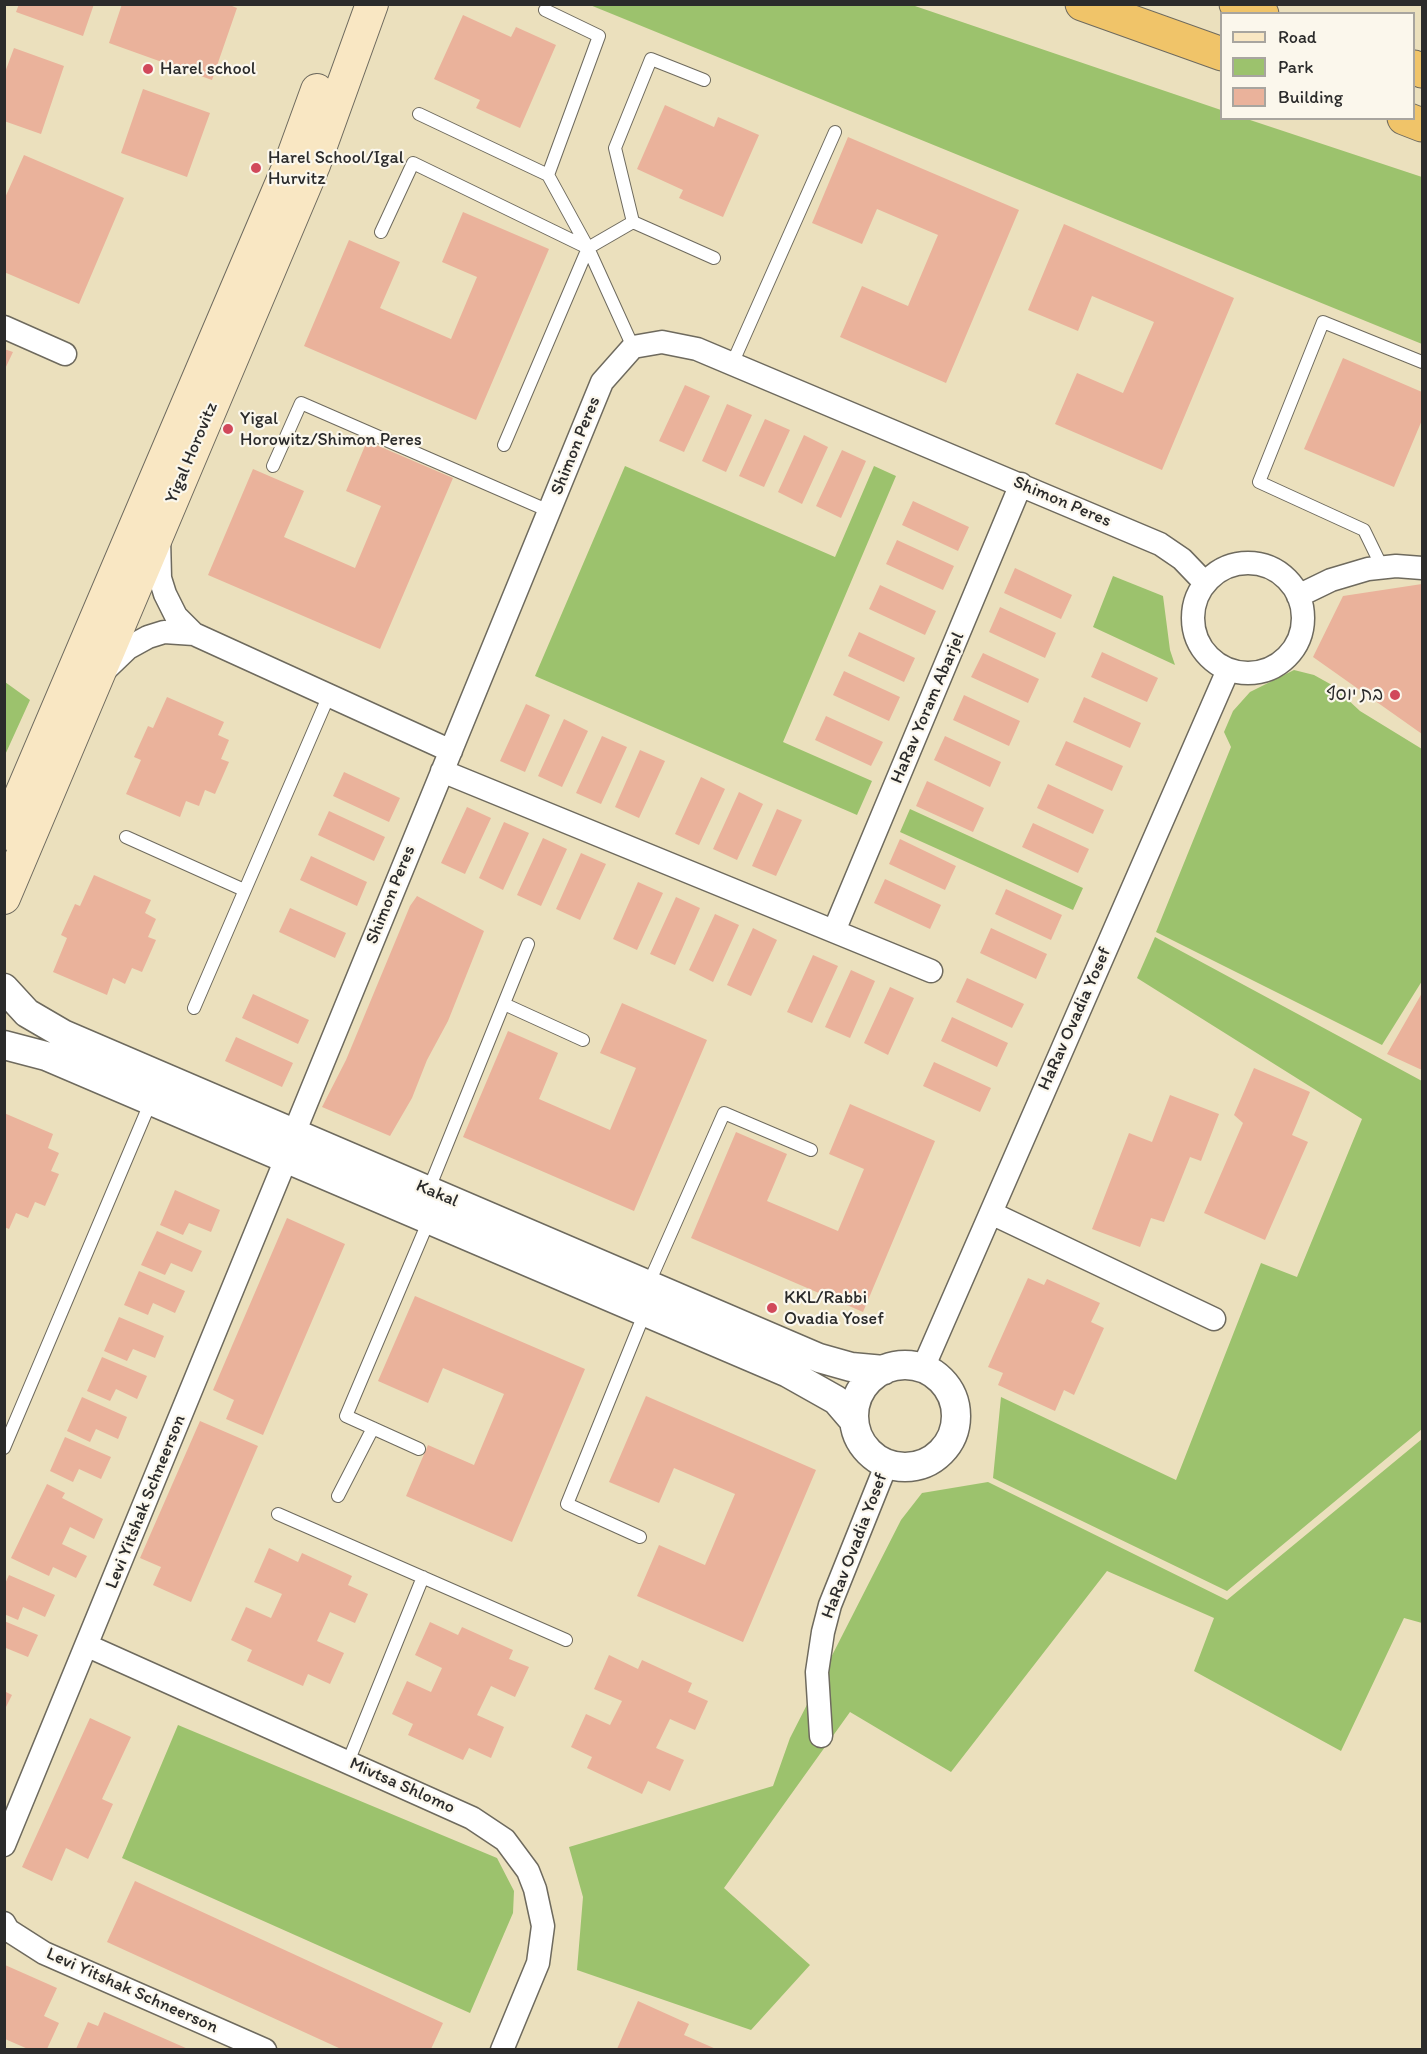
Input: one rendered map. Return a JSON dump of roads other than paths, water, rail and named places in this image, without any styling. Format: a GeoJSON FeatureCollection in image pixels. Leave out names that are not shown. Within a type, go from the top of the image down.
{"type":"FeatureCollection","features":[{"type":"Feature","properties":{"kind":"highway"},"geometry":{"type":"LineString","coordinates":[[1082,4],[1220,54]]}},
{"type":"Feature","properties":{"kind":"highway"},"geometry":{"type":"LineString","coordinates":[[1236,4],[1257,12]]}},
{"type":"Feature","properties":{"kind":"main road","name":"Yigal Horovitz"},"geometry":{"type":"LineString","coordinates":[[4,834],[293,156],[349,4]]}},
{"type":"Feature","properties":{"kind":"main road","name":"Yigal Horovitz"},"geometry":{"type":"LineString","coordinates":[[4,898],[314,165],[372,4]]}},
{"type":"Feature","properties":{"kind":"street"},"geometry":{"type":"LineString","coordinates":[[4,327],[65,354]]}},
{"type":"Feature","properties":{"kind":"street","name":"Shimon Peres"},"geometry":{"type":"LineString","coordinates":[[290,1146],[602,382],[633,347],[662,342],[697,350],[732,364],[1160,544],[1182,559],[1205,583]]}},
{"type":"Feature","properties":{"kind":"street","name":"HaRav Yoram Abarjel"},"geometry":{"type":"LineString","coordinates":[[834,931],[1021,484]]}},
{"type":"Feature","properties":{"kind":"street"},"geometry":{"type":"LineString","coordinates":[[158,533],[160,578],[165,594],[176,616],[194,634]]}},
{"type":"Feature","properties":{"kind":"street"},"geometry":{"type":"LineString","coordinates":[[1251,563],[1268,567],[1282,575],[1298,596],[1302,621],[1299,638],[1291,653],[1278,664],[1262,671],[1245,673],[1228,670],[1207,655],[1195,632],[1194,606],[1205,583],[1225,568],[1251,563]]}},
{"type":"Feature","properties":{"kind":"street"},"geometry":{"type":"LineString","coordinates":[[1298,596],[1343,576],[1382,567],[1422,568]]}},
{"type":"Feature","properties":{"kind":"street"},"geometry":{"type":"LineString","coordinates":[[97,677],[141,640],[164,632],[194,634],[329,695],[446,761],[834,931],[931,971]]}},
{"type":"Feature","properties":{"kind":"street","name":"HaRav Ovadia Yosef"},"geometry":{"type":"LineString","coordinates":[[923,1368],[1228,670]]}},
{"type":"Feature","properties":{"kind":"street","name":"Kakal"},"geometry":{"type":"LineString","coordinates":[[4,988],[27,1013],[52,1029],[290,1146],[429,1220],[646,1299],[819,1358],[851,1367],[884,1370]]}},
{"type":"Feature","properties":{"kind":"street","name":"Kakal"},"geometry":{"type":"LineString","coordinates":[[4,1045],[36,1052],[151,1101],[428,1191],[646,1299],[817,1388],[842,1405],[854,1421]]}},
{"type":"Feature","properties":{"kind":"street","name":"Levi Yitshak Schneerson"},"geometry":{"type":"LineString","coordinates":[[4,1845],[88,1646],[290,1146]]}},
{"type":"Feature","properties":{"kind":"street"},"geometry":{"type":"LineString","coordinates":[[991,1213],[1214,1319]]}},
{"type":"Feature","properties":{"kind":"street"},"geometry":{"type":"LineString","coordinates":[[907,1365],[923,1368],[936,1376],[949,1392],[955,1410],[952,1434],[942,1451],[930,1460],[908,1467],[886,1463],[867,1449],[858,1436],[854,1421],[855,1405],[861,1390],[871,1378],[884,1370],[907,1365]]}},
{"type":"Feature","properties":{"kind":"street","name":"HaRav Ovadia Yosef"},"geometry":{"type":"LineString","coordinates":[[821,1736],[817,1672],[823,1632],[830,1605],[886,1463]]}},
{"type":"Feature","properties":{"kind":"street","name":"Mivtsa Shlomo"},"geometry":{"type":"LineString","coordinates":[[88,1646],[348,1762],[489,1828],[505,1840],[528,1871],[540,1907],[542,1945],[532,1980],[502,2049]]}},
{"type":"Feature","properties":{"kind":"street","name":"Levi Yitshak Schneerson"},"geometry":{"type":"LineString","coordinates":[[4,1923],[8,1930],[44,1953],[265,2049]]}},
{"type":"Feature","properties":{"kind":"lane"},"geometry":{"type":"LineString","coordinates":[[545,10],[599,36],[548,175]]}},
{"type":"Feature","properties":{"kind":"lane"},"geometry":{"type":"LineString","coordinates":[[633,222],[615,148],[651,59],[704,80]]}},
{"type":"Feature","properties":{"kind":"lane"},"geometry":{"type":"LineString","coordinates":[[419,114],[548,175],[588,248],[633,347]]}},
{"type":"Feature","properties":{"kind":"lane"},"geometry":{"type":"LineString","coordinates":[[732,364],[835,132]]}},
{"type":"Feature","properties":{"kind":"lane"},"geometry":{"type":"LineString","coordinates":[[381,232],[413,163],[588,248]]}},
{"type":"Feature","properties":{"kind":"lane"},"geometry":{"type":"LineString","coordinates":[[504,445],[588,248],[633,222]]}},
{"type":"Feature","properties":{"kind":"lane"},"geometry":{"type":"LineString","coordinates":[[633,222],[714,258]]}},
{"type":"Feature","properties":{"kind":"lane"},"geometry":{"type":"LineString","coordinates":[[1382,567],[1364,530],[1259,482],[1323,322],[1422,362]]}},
{"type":"Feature","properties":{"kind":"lane"},"geometry":{"type":"LineString","coordinates":[[273,466],[301,403],[549,511]]}},
{"type":"Feature","properties":{"kind":"lane"},"geometry":{"type":"LineString","coordinates":[[194,1008],[329,695]]}},
{"type":"Feature","properties":{"kind":"lane"},"geometry":{"type":"LineString","coordinates":[[126,837],[244,890]]}},
{"type":"Feature","properties":{"kind":"lane"},"geometry":{"type":"LineString","coordinates":[[428,1191],[528,944]]}},
{"type":"Feature","properties":{"kind":"lane"},"geometry":{"type":"LineString","coordinates":[[504,1004],[583,1040]]}},
{"type":"Feature","properties":{"kind":"lane"},"geometry":{"type":"LineString","coordinates":[[4,1448],[151,1101]]}},
{"type":"Feature","properties":{"kind":"lane"},"geometry":{"type":"LineString","coordinates":[[640,1537],[567,1504],[646,1299],[724,1113],[811,1150]]}},
{"type":"Feature","properties":{"kind":"lane"},"geometry":{"type":"LineString","coordinates":[[419,1449],[346,1416],[429,1220]]}},
{"type":"Feature","properties":{"kind":"lane"},"geometry":{"type":"LineString","coordinates":[[338,1496],[373,1428]]}},
{"type":"Feature","properties":{"kind":"lane"},"geometry":{"type":"LineString","coordinates":[[278,1514],[566,1640]]}},
{"type":"Feature","properties":{"kind":"lane"},"geometry":{"type":"LineString","coordinates":[[348,1762],[423,1577]]}},
{"type":"Feature","properties":{"kind":"place","name":"Harel school"},"geometry":{"type":"Point","coordinates":[148,69]}},
{"type":"Feature","properties":{"kind":"place","name":"Harel School/Igal Hurvitz"},"geometry":{"type":"Point","coordinates":[256,168]}},
{"type":"Feature","properties":{"kind":"place","name":"Yigal Horowitz/Shimon Peres"},"geometry":{"type":"Point","coordinates":[228,429]}},
{"type":"Feature","properties":{"kind":"place","name":"בת יוסף"},"geometry":{"type":"Point","coordinates":[1395,695]}},
{"type":"Feature","properties":{"kind":"place","name":"KKL/Rabbi Ovadia Yosef"},"geometry":{"type":"Point","coordinates":[772,1308]}}]}
